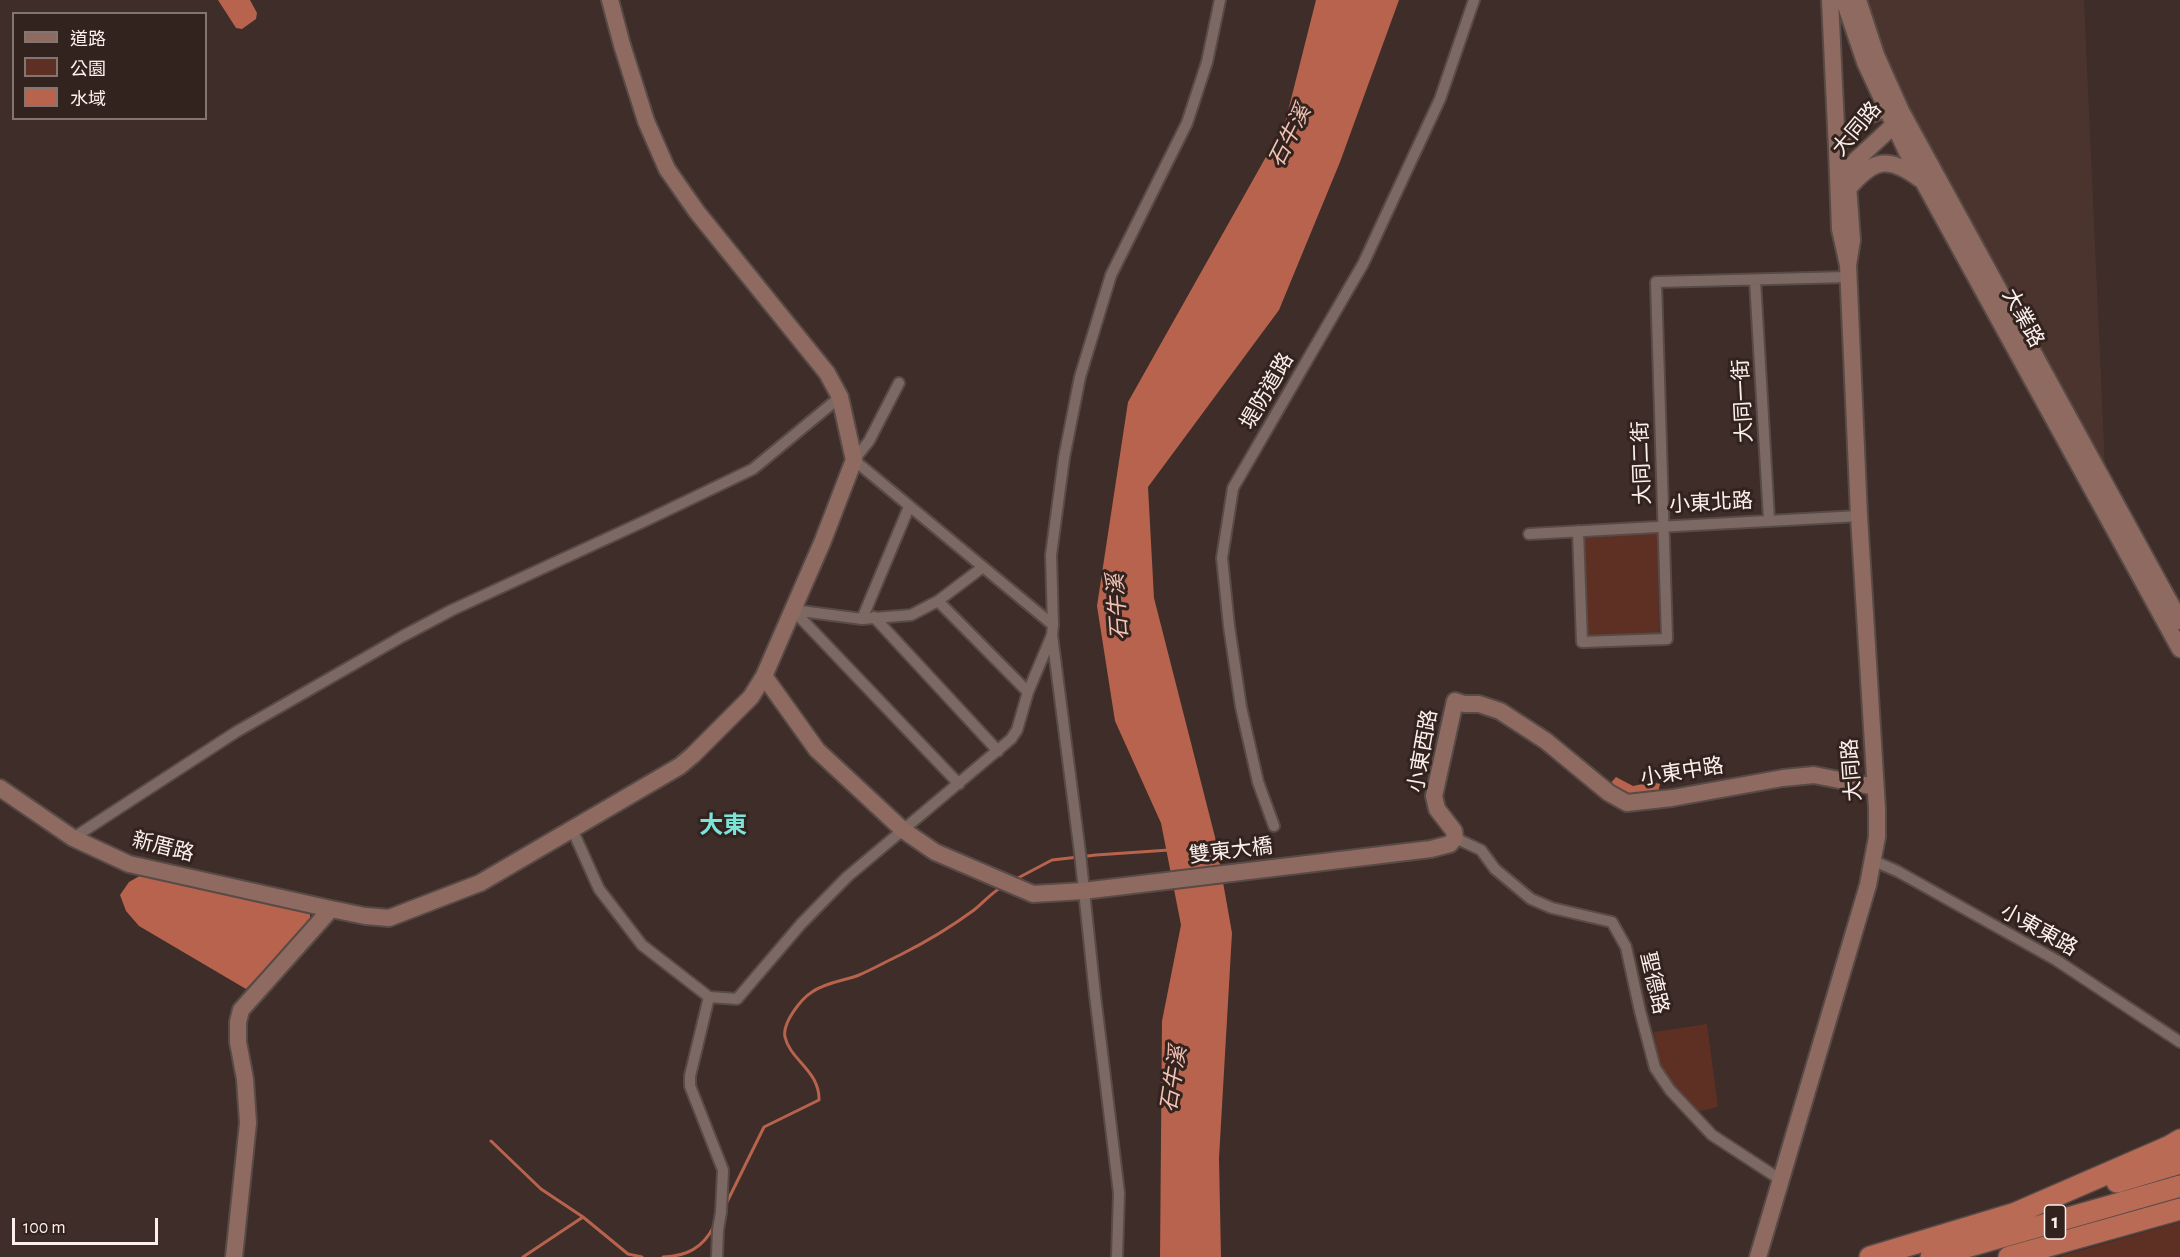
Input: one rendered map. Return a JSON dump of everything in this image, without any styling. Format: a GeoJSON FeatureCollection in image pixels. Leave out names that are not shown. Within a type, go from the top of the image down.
{"type":"FeatureCollection","features":[{"type":"Feature","properties":{"kind":"highway"},"geometry":{"type":"LineString","coordinates":[[2016,1213],[2168,1148],[2180,1140]]}},
{"type":"Feature","properties":{"kind":"highway"},"geometry":{"type":"LineString","coordinates":[[1870,1257],[2180,1163]]}},
{"type":"Feature","properties":{"kind":"highway","name":"1"},"geometry":{"type":"LineString","coordinates":[[1930,1257],[2180,1186]]}},
{"type":"Feature","properties":{"kind":"highway","name":"1"},"geometry":{"type":"LineString","coordinates":[[2009,1257],[2180,1209]]}},
{"type":"Feature","properties":{"kind":"street"},"geometry":{"type":"LineString","coordinates":[[610,0],[646,121],[667,169],[697,212],[827,373],[840,397],[854,460],[982,567],[1052,630]]}},
{"type":"Feature","properties":{"kind":"street"},"geometry":{"type":"LineString","coordinates":[[1117,1257],[1119,1192],[1052,630],[1051,555],[1064,458],[1080,377],[1111,275],[1187,123],[1207,62],[1220,0]]}},
{"type":"Feature","properties":{"kind":"street","name":"堤防道路"},"geometry":{"type":"LineString","coordinates":[[1274,826],[1258,782],[1241,708],[1229,626],[1222,558],[1233,488],[1363,264],[1440,99],[1474,0]]}},
{"type":"Feature","properties":{"kind":"street"},"geometry":{"type":"LineString","coordinates":[[1830,0],[1837,149]]}},
{"type":"Feature","properties":{"kind":"street","name":"大業路"},"geometry":{"type":"LineString","coordinates":[[1844,0],[1865,62],[2088,469],[2180,649]]}},
{"type":"Feature","properties":{"kind":"street","name":"大業路"},"geometry":{"type":"LineString","coordinates":[[1858,0],[1893,115],[1923,181],[2088,469],[2180,621]]}},
{"type":"Feature","properties":{"kind":"street","name":"大同路"},"geometry":{"type":"LineString","coordinates":[[1758,1257],[1848,957],[1874,861],[1877,837],[1848,271],[1840,229],[1837,149],[1844,136],[1856,124],[1893,115]]}},
{"type":"Feature","properties":{"kind":"street","name":"大同路"},"geometry":{"type":"LineString","coordinates":[[1848,271],[1852,240],[1847,172],[1893,115]]}},
{"type":"Feature","properties":{"kind":"street"},"geometry":{"type":"LineString","coordinates":[[1848,189],[1863,172],[1887,162],[1906,168],[1923,181]]}},
{"type":"Feature","properties":{"kind":"street","name":"大同二街"},"geometry":{"type":"LineString","coordinates":[[1578,531],[1582,642],[1667,639],[1656,282],[1755,280],[1848,271]]}},
{"type":"Feature","properties":{"kind":"street","name":"大同一街"},"geometry":{"type":"LineString","coordinates":[[1755,280],[1769,519]]}},
{"type":"Feature","properties":{"kind":"street"},"geometry":{"type":"LineString","coordinates":[[854,460],[869,441],[899,383]]}},
{"type":"Feature","properties":{"kind":"street"},"geometry":{"type":"LineString","coordinates":[[73,838],[236,732],[403,636],[452,610],[745,473],[840,397]]}},
{"type":"Feature","properties":{"kind":"street","name":"新厝路"},"geometry":{"type":"LineString","coordinates":[[0,788],[73,838],[129,864],[331,909],[389,918],[480,883],[680,766],[693,755],[751,697],[764,676],[822,543],[854,460]]}},
{"type":"Feature","properties":{"kind":"street"},"geometry":{"type":"LineString","coordinates":[[862,619],[909,507]]}},
{"type":"Feature","properties":{"kind":"street","name":"小東北路"},"geometry":{"type":"LineString","coordinates":[[1529,534],[1769,519],[1859,516]]}},
{"type":"Feature","properties":{"kind":"street"},"geometry":{"type":"LineString","coordinates":[[793,610],[862,619],[910,615],[938,601],[982,567]]}},
{"type":"Feature","properties":{"kind":"street"},"geometry":{"type":"LineString","coordinates":[[938,601],[1028,692]]}},
{"type":"Feature","properties":{"kind":"street"},"geometry":{"type":"LineString","coordinates":[[793,610],[958,784]]}},
{"type":"Feature","properties":{"kind":"street"},"geometry":{"type":"LineString","coordinates":[[874,617],[998,751]]}},
{"type":"Feature","properties":{"kind":"street"},"geometry":{"type":"LineString","coordinates":[[572,829],[599,889],[642,945],[709,997],[737,999],[808,916],[847,877],[998,751],[1017,730],[1028,692],[1052,630]]}},
{"type":"Feature","properties":{"kind":"street","name":"雙東大橋"},"geometry":{"type":"LineString","coordinates":[[764,676],[817,750],[903,830],[935,852],[1033,894],[1083,891],[1443,848],[1455,838]]}},
{"type":"Feature","properties":{"kind":"street","name":"小東中路"},"geometry":{"type":"LineString","coordinates":[[1455,701],[1464,704],[1479,704],[1500,711],[1546,741],[1609,793],[1627,803],[1672,798],[1783,778],[1814,776],[1875,788]]}},
{"type":"Feature","properties":{"kind":"street","name":"小東西路"},"geometry":{"type":"LineString","coordinates":[[1455,701],[1434,796],[1437,809],[1454,831],[1455,838]]}},
{"type":"Feature","properties":{"kind":"street","name":"聖德路"},"geometry":{"type":"LineString","coordinates":[[1455,838],[1481,850],[1495,869],[1531,899],[1552,908],[1612,922],[1626,947],[1655,1068],[1670,1090],[1712,1135],[1780,1180]]}},
{"type":"Feature","properties":{"kind":"street","name":"小東東路"},"geometry":{"type":"LineString","coordinates":[[1874,861],[2056,960],[2180,1042]]}},
{"type":"Feature","properties":{"kind":"street"},"geometry":{"type":"LineString","coordinates":[[234,1257],[248,1124],[245,1078],[238,1042],[238,1022],[241,1010],[331,909]]}},
{"type":"Feature","properties":{"kind":"street"},"geometry":{"type":"LineString","coordinates":[[709,997],[690,1076],[693,1095],[723,1170],[722,1212],[718,1230],[717,1257]]}},
{"type":"Feature","properties":{"kind":"shaded area"},"geometry":{"type":"Polygon","coordinates":[[[1864,0],[2084,0],[2105,468],[1882,58],[1864,0]]]}},
{"type":"Feature","properties":{"kind":"green space"},"geometry":{"type":"Polygon","coordinates":[[[1658,533],[1659,636],[1585,637],[1584,534],[1658,533]]]}},
{"type":"Feature","properties":{"kind":"green space"},"geometry":{"type":"Polygon","coordinates":[[[1707,1024],[1718,1107],[1696,1112],[1679,1094],[1659,1065],[1654,1032],[1707,1024]]]}},
{"type":"Feature","properties":{"kind":"green space"},"geometry":{"type":"Polygon","coordinates":[[[2180,1222],[2180,1257],[2061,1256],[2180,1222]]]}},
{"type":"Feature","properties":{"kind":"water"},"geometry":{"type":"Polygon","coordinates":[[[218,0],[250,0],[257,13],[256,19],[242,29],[236,28],[218,0]]]}},
{"type":"Feature","properties":{"kind":"water","name":"石牛溪"},"geometry":{"type":"Polygon","coordinates":[[[1316,0],[1399,0],[1340,162],[1279,310],[1148,487],[1154,598],[1215,837],[1232,933],[1219,1158],[1221,1257],[1160,1257],[1162,1021],[1181,925],[1161,823],[1115,721],[1097,606],[1128,402],[1285,123],[1316,0]]]}},
{"type":"Feature","properties":{"kind":"water"},"geometry":{"type":"Polygon","coordinates":[[[1616,777],[1633,786],[1652,782],[1660,784],[1658,793],[1630,796],[1608,786],[1616,777]]]}},
{"type":"Feature","properties":{"kind":"water"},"geometry":{"type":"Polygon","coordinates":[[[143,874],[310,913],[310,921],[246,989],[139,926],[126,911],[120,895],[129,882],[143,874]]]}},
{"type":"Feature","properties":{"kind":"waterway"},"geometry":{"type":"LineString","coordinates":[[1016,879],[1052,860],[1169,850]]}},
{"type":"Feature","properties":{"kind":"waterway"},"geometry":{"type":"LineString","coordinates":[[726,1204],[764,1127],[819,1100],[815,1081],[788,1045],[785,1037],[786,1025],[798,1006],[817,989],[859,975],[929,940],[974,910],[1002,887]]}},
{"type":"Feature","properties":{"kind":"waterway"},"geometry":{"type":"LineString","coordinates":[[491,1141],[541,1189],[583,1217]]}},
{"type":"Feature","properties":{"kind":"waterway"},"geometry":{"type":"LineString","coordinates":[[523,1257],[583,1217],[628,1254],[642,1257]]}},
{"type":"Feature","properties":{"kind":"waterway"},"geometry":{"type":"LineString","coordinates":[[663,1257],[687,1253],[705,1240],[714,1226]]}},
{"type":"Feature","properties":{"kind":"district","name":"大東"},"geometry":{"type":"Point","coordinates":[723,826]}}]}
